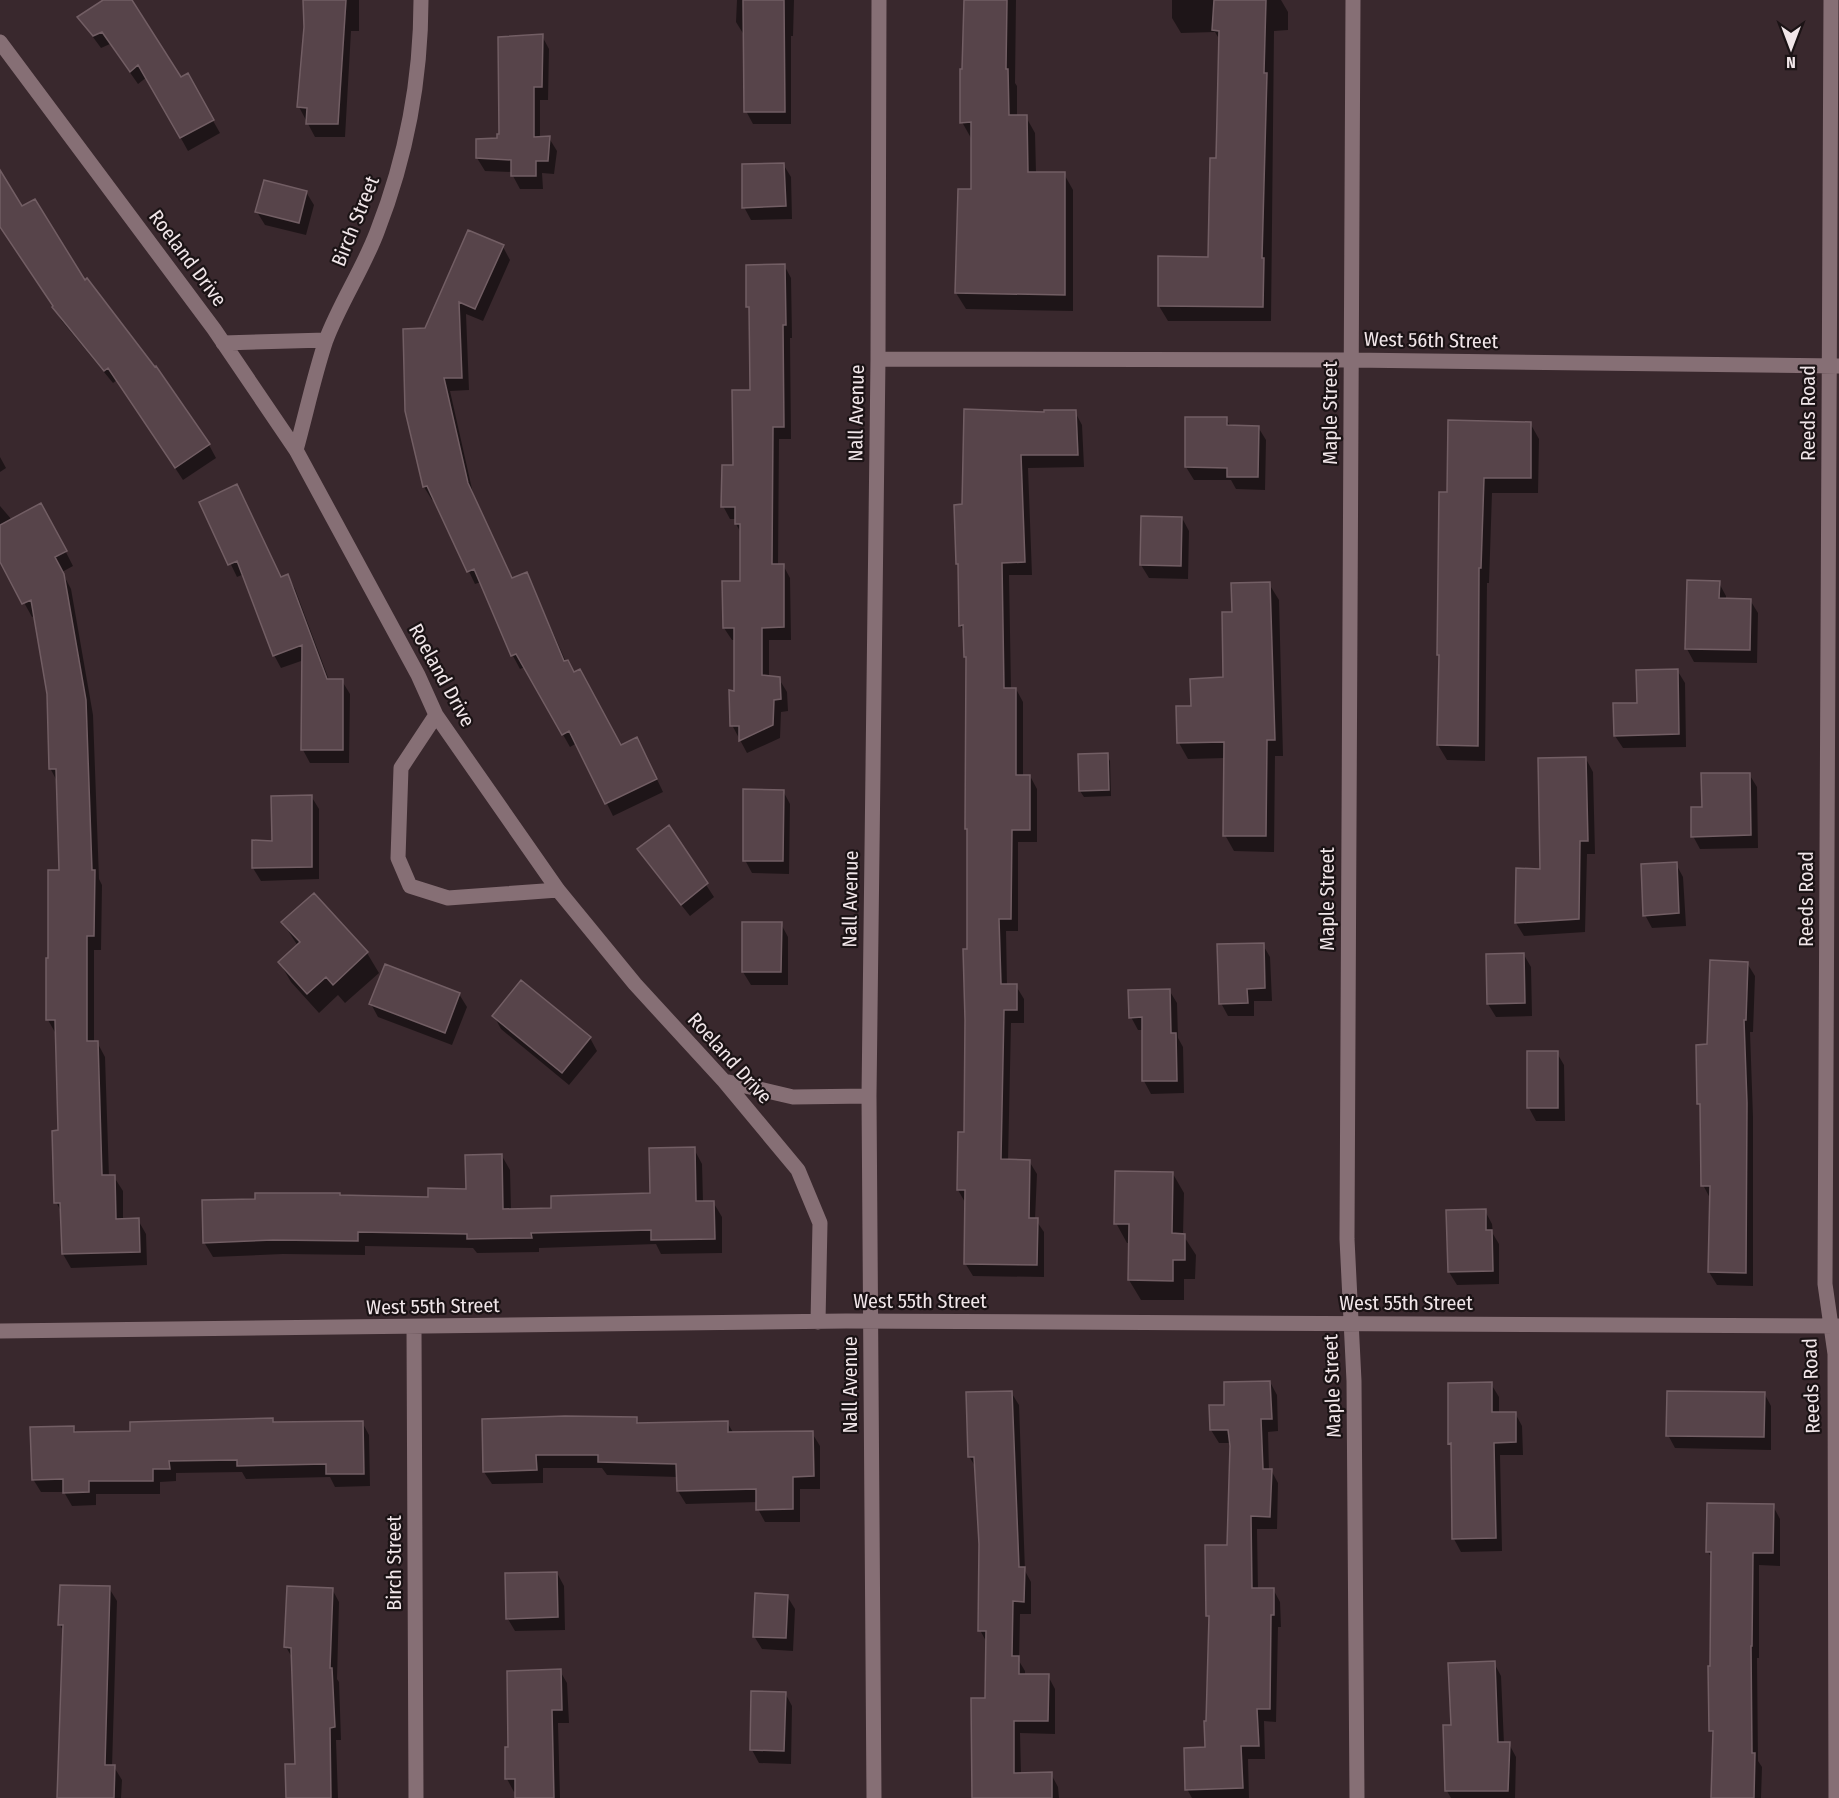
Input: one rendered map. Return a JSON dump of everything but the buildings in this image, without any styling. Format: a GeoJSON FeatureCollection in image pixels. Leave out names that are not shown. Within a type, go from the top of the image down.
{"type":"FeatureCollection","features":[{"type":"Feature","properties":{"kind":"street","name":"Birch Street"},"geometry":{"type":"LineString","coordinates":[[297,450],[327,340],[376,234],[402,161],[416,89],[421,0]]}},
{"type":"Feature","properties":{"kind":"street","name":"Nall Avenue"},"geometry":{"type":"LineString","coordinates":[[874,1798],[869,1096],[878,359],[879,0]]}},
{"type":"Feature","properties":{"kind":"street","name":"Maple Street"},"geometry":{"type":"LineString","coordinates":[[1353,0],[1347,1239],[1354,1381],[1357,1798]]}},
{"type":"Feature","properties":{"kind":"street","name":"Reeds Road"},"geometry":{"type":"LineString","coordinates":[[1832,0],[1834,366],[1825,1284],[1834,1326],[1835,1354],[1836,1798]]}},
{"type":"Feature","properties":{"kind":"street","name":"Roeland Drive"},"geometry":{"type":"LineString","coordinates":[[0,42],[223,343],[297,450],[418,675],[436,715],[558,890],[635,984],[724,1080],[798,1170],[820,1223],[818,1322]]}},
{"type":"Feature","properties":{"kind":"street"},"geometry":{"type":"LineString","coordinates":[[223,343],[327,340]]}},
{"type":"Feature","properties":{"kind":"street","name":"West 56th Street"},"geometry":{"type":"LineString","coordinates":[[878,359],[1351,360],[1834,366]]}},
{"type":"Feature","properties":{"kind":"street"},"geometry":{"type":"LineString","coordinates":[[436,715],[401,768],[398,858],[410,886],[448,898],[558,890]]}},
{"type":"Feature","properties":{"kind":"street"},"geometry":{"type":"LineString","coordinates":[[724,1080],[793,1097],[869,1096]]}},
{"type":"Feature","properties":{"kind":"street","name":"West 55th Street"},"geometry":{"type":"LineString","coordinates":[[0,1331],[871,1321],[1834,1326]]}},
{"type":"Feature","properties":{"kind":"street","name":"Birch Street"},"geometry":{"type":"LineString","coordinates":[[414,1327],[416,1798]]}}]}
